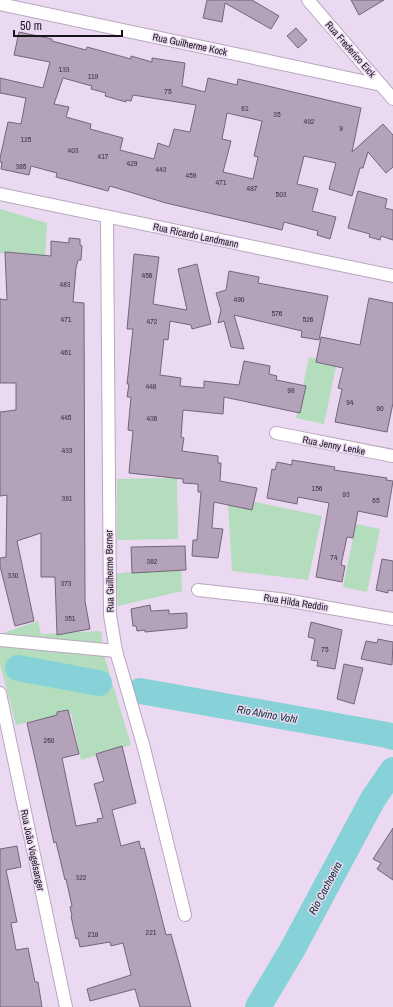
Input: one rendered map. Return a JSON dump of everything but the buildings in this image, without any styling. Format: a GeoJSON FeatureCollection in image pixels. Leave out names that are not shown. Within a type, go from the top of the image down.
{"type":"FeatureCollection","features":[{"type":"Feature","properties":{"kind":"street","name":"Rua Frederico Eick"},"geometry":{"type":"LineString","coordinates":[[308,0],[393,99]]}},
{"type":"Feature","properties":{"kind":"street","name":"Rua Guilherme Kock"},"geometry":{"type":"LineString","coordinates":[[0,4],[381,84]]}},
{"type":"Feature","properties":{"kind":"street","name":"Rua Ricardo Landmann"},"geometry":{"type":"LineString","coordinates":[[0,194],[393,276]]}},
{"type":"Feature","properties":{"kind":"street","name":"Rua Guilherme Berner"},"geometry":{"type":"LineString","coordinates":[[107,217],[110,615],[116,651],[144,748],[185,915]]}},
{"type":"Feature","properties":{"kind":"street","name":"Rua Jenny Lenke"},"geometry":{"type":"LineString","coordinates":[[276,433],[393,456]]}},
{"type":"Feature","properties":{"kind":"street","name":"Rua Hilda Reddin"},"geometry":{"type":"LineString","coordinates":[[198,590],[278,599],[393,619]]}},
{"type":"Feature","properties":{"kind":"street"},"geometry":{"type":"LineString","coordinates":[[0,640],[116,651]]}},
{"type":"Feature","properties":{"kind":"street","name":"Rua João Vogelsanger"},"geometry":{"type":"LineString","coordinates":[[0,693],[66,1007]]}},
{"type":"Feature","properties":{"kind":"green space"},"geometry":{"type":"Polygon","coordinates":[[[0,209],[47,223],[45,260],[0,253],[0,209]]]}},
{"type":"Feature","properties":{"kind":"green space"},"geometry":{"type":"Polygon","coordinates":[[[309,357],[337,362],[324,424],[296,418],[309,357]]]}},
{"type":"Feature","properties":{"kind":"green space"},"geometry":{"type":"Polygon","coordinates":[[[177,478],[178,539],[117,540],[117,479],[177,478]]]}},
{"type":"Feature","properties":{"kind":"green space"},"geometry":{"type":"Polygon","coordinates":[[[250,501],[322,516],[308,580],[232,571],[228,505],[249,509],[250,501]]]}},
{"type":"Feature","properties":{"kind":"green space"},"geometry":{"type":"Polygon","coordinates":[[[356,524],[380,529],[367,592],[343,587],[356,524]]]}},
{"type":"Feature","properties":{"kind":"green space"},"geometry":{"type":"Polygon","coordinates":[[[181,565],[182,591],[118,606],[115,574],[181,565]]]}},
{"type":"Feature","properties":{"kind":"green space"},"geometry":{"type":"Polygon","coordinates":[[[38,621],[41,634],[101,631],[104,655],[131,745],[81,760],[71,713],[16,725],[0,664],[0,634],[38,621]]]}},
{"type":"Feature","properties":{"kind":"waterway","name":"Rio Alvino Vohl"},"geometry":{"type":"LineString","coordinates":[[18,668],[99,683]]}},
{"type":"Feature","properties":{"kind":"waterway","name":"Rio Alvino Vohl"},"geometry":{"type":"LineString","coordinates":[[140,691],[393,737]]}},
{"type":"Feature","properties":{"kind":"waterway","name":"Rio Cachoeira"},"geometry":{"type":"LineString","coordinates":[[258,1007],[292,950],[373,799],[393,770]]}}]}
